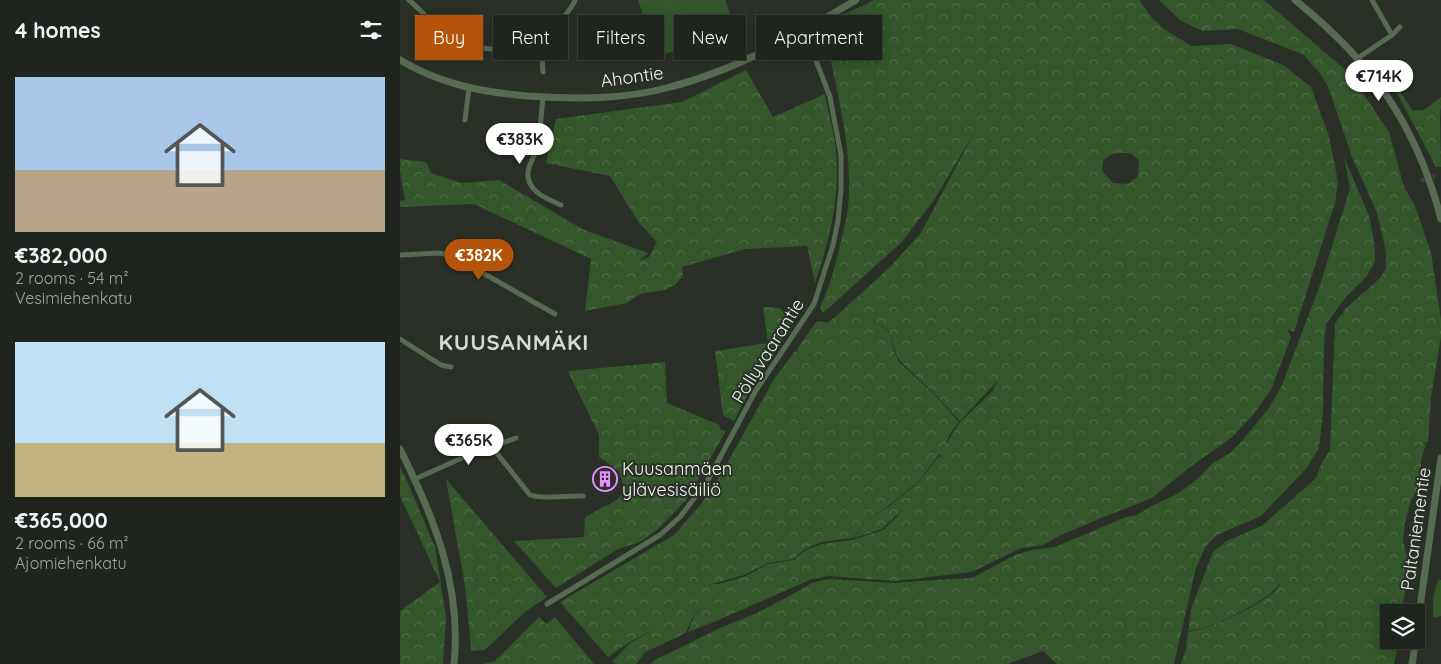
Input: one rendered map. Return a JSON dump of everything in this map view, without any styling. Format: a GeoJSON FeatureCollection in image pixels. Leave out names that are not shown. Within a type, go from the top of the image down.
{"type":"FeatureCollection","features":[{"type":"Feature","properties":{"kind":"street"},"geometry":{"type":"LineString","coordinates":[[409,0],[451,37],[461,42],[493,48]]}},
{"type":"Feature","properties":{"kind":"street"},"geometry":{"type":"LineString","coordinates":[[565,15],[575,0]]}},
{"type":"Feature","properties":{"kind":"street","name":"Ahontie"},"geometry":{"type":"LineString","coordinates":[[829,15],[856,0]]}},
{"type":"Feature","properties":{"kind":"street"},"geometry":{"type":"LineString","coordinates":[[1295,0],[1322,22],[1358,58],[1382,88],[1403,121],[1425,170],[1441,219]]}},
{"type":"Feature","properties":{"kind":"street"},"geometry":{"type":"LineString","coordinates":[[1372,0],[1392,35]]}},
{"type":"Feature","properties":{"kind":"street"},"geometry":{"type":"LineString","coordinates":[[1358,58],[1392,35],[1400,27]]}},
{"type":"Feature","properties":{"kind":"street","name":"Ahontie"},"geometry":{"type":"LineString","coordinates":[[400,60],[432,77],[469,88],[501,94],[596,98],[669,88],[700,78],[756,55]]}},
{"type":"Feature","properties":{"kind":"street"},"geometry":{"type":"LineString","coordinates":[[542,60],[543,72]]}},
{"type":"Feature","properties":{"kind":"street","name":"Pöllyvaarantie"},"geometry":{"type":"LineString","coordinates":[[546,604],[660,535],[680,517],[708,480],[755,392],[814,304],[833,245],[841,189],[841,155],[830,97],[816,60]]}},
{"type":"Feature","properties":{"kind":"street"},"geometry":{"type":"LineString","coordinates":[[466,120],[469,88]]}},
{"type":"Feature","properties":{"kind":"street"},"geometry":{"type":"LineString","coordinates":[[543,97],[537,148],[530,166],[528,178],[529,183],[541,197],[561,205]]}},
{"type":"Feature","properties":{"kind":"street"},"geometry":{"type":"LineString","coordinates":[[400,255],[439,252],[452,255],[554,314]]}},
{"type":"Feature","properties":{"kind":"street"},"geometry":{"type":"LineString","coordinates":[[400,339],[441,365],[451,367]]}},
{"type":"Feature","properties":{"kind":"street"},"geometry":{"type":"LineString","coordinates":[[415,479],[516,438]]}},
{"type":"Feature","properties":{"kind":"street"},"geometry":{"type":"LineString","coordinates":[[492,447],[530,495],[539,497],[584,496]]}},
{"type":"Feature","properties":{"kind":"street"},"geometry":{"type":"LineString","coordinates":[[400,449],[432,518],[445,558],[454,620],[454,664]]}},
{"type":"Feature","properties":{"kind":"street","name":"Paltaniementie"},"geometry":{"type":"LineString","coordinates":[[1420,604],[1441,458]]}},
{"type":"Feature","properties":{"kind":"street"},"geometry":{"type":"LineString","coordinates":[[1412,664],[1414,649]]}},
{"type":"Feature","properties":{"kind":"green space"},"geometry":{"type":"Polygon","coordinates":[[[638,0],[725,0],[730,15],[674,15],[674,51],[664,54],[664,15],[643,15],[638,0]]]}},
{"type":"Feature","properties":{"kind":"green space"},"geometry":{"type":"Polygon","coordinates":[[[873,0],[1037,0],[1037,5],[1038,0],[1139,0],[1153,19],[1165,30],[1192,46],[1231,44],[1283,65],[1311,87],[1329,136],[1338,182],[1335,203],[1294,332],[1287,329],[1291,337],[1271,390],[1253,415],[1231,438],[1190,467],[1152,498],[1096,520],[1043,545],[1021,548],[972,572],[895,581],[829,576],[812,579],[688,632],[697,608],[686,632],[645,652],[636,664],[616,664],[613,661],[629,644],[654,629],[628,643],[608,657],[560,602],[674,535],[702,503],[721,474],[774,379],[796,350],[799,363],[797,349],[816,322],[827,323],[834,318],[889,268],[921,233],[974,133],[934,200],[901,243],[823,313],[820,307],[829,286],[839,250],[848,209],[849,190],[845,134],[831,61],[882,60],[882,15],[864,15],[869,12],[863,15],[844,15],[873,0]],[[1130,153],[1110,155],[1103,161],[1102,171],[1113,183],[1128,184],[1138,176],[1139,160],[1130,153]],[[861,312],[889,332],[899,362],[937,397],[959,422],[950,434],[945,446],[960,422],[996,388],[992,390],[999,379],[960,421],[937,396],[900,361],[889,331],[861,312]],[[939,454],[920,480],[865,522],[892,504],[920,481],[939,456],[943,458],[939,454]],[[901,511],[882,529],[854,538],[865,522],[853,538],[821,542],[805,549],[793,559],[768,563],[744,575],[712,584],[744,577],[768,564],[794,560],[806,550],[822,544],[852,540],[883,530],[901,511]]]}},
{"type":"Feature","properties":{"kind":"green space"},"geometry":{"type":"Polygon","coordinates":[[[1159,0],[1264,0],[1350,74],[1389,132],[1404,187],[1414,204],[1431,252],[1441,320],[1441,337],[1431,397],[1428,442],[1422,444],[1426,444],[1421,460],[1417,490],[1411,500],[1405,523],[1403,541],[1407,557],[1407,584],[1403,604],[1380,604],[1380,649],[1397,649],[1394,664],[1181,664],[1186,649],[1188,632],[1206,627],[1188,631],[1191,609],[1213,552],[1225,542],[1263,525],[1316,478],[1322,462],[1330,450],[1335,324],[1341,314],[1342,316],[1344,310],[1379,279],[1386,269],[1386,252],[1377,213],[1352,157],[1329,89],[1322,76],[1304,55],[1238,29],[1203,31],[1181,21],[1159,0]],[[1282,582],[1270,594],[1252,606],[1212,625],[1243,612],[1264,600],[1272,594],[1282,582]]]}},
{"type":"Feature","properties":{"kind":"green space"},"geometry":{"type":"Polygon","coordinates":[[[746,70],[773,117],[825,94],[835,143],[837,179],[830,232],[815,283],[807,246],[745,249],[682,267],[683,276],[675,285],[665,290],[640,294],[627,303],[585,311],[591,259],[474,204],[400,207],[400,201],[405,200],[400,159],[426,162],[431,173],[462,183],[499,180],[582,229],[648,253],[639,261],[649,257],[657,242],[639,223],[610,176],[546,163],[556,119],[682,102],[746,70]]]}},
{"type":"Feature","properties":{"kind":"green space"},"geometry":{"type":"Polygon","coordinates":[[[1399,90],[1413,111],[1424,110],[1441,97],[1441,167],[1436,167],[1397,93],[1399,90]]]}},
{"type":"Feature","properties":{"kind":"green space"},"geometry":{"type":"Polygon","coordinates":[[[1344,157],[1369,216],[1374,241],[1375,261],[1367,276],[1346,297],[1326,324],[1323,415],[1319,448],[1306,469],[1261,516],[1217,535],[1206,546],[1196,568],[1174,664],[1057,664],[1043,651],[1008,664],[651,664],[653,661],[720,628],[757,613],[812,583],[829,579],[894,583],[951,579],[952,581],[952,579],[972,578],[1015,555],[1032,550],[1055,547],[1126,517],[1137,515],[1175,495],[1194,482],[1213,463],[1229,454],[1241,442],[1269,408],[1282,385],[1320,285],[1350,188],[1344,157]]]}},
{"type":"Feature","properties":{"kind":"green space"},"geometry":{"type":"Polygon","coordinates":[[[763,307],[780,308],[793,321],[752,386],[734,421],[723,415],[715,351],[768,343],[763,307]]]}},
{"type":"Feature","properties":{"kind":"green space"},"geometry":{"type":"Polygon","coordinates":[[[665,362],[667,403],[719,425],[720,429],[726,431],[686,500],[659,528],[642,541],[618,549],[556,588],[514,541],[584,537],[585,518],[617,500],[625,491],[619,471],[599,457],[599,435],[568,371],[665,362]]]}},
{"type":"Feature","properties":{"kind":"green space"},"geometry":{"type":"Polygon","coordinates":[[[400,467],[435,547],[446,617],[443,664],[400,664],[400,611],[440,582],[400,496],[400,467]]]}},
{"type":"Feature","properties":{"kind":"green space"},"geometry":{"type":"Polygon","coordinates":[[[446,479],[547,597],[526,611],[485,650],[471,651],[466,592],[446,479]]]}},
{"type":"Feature","properties":{"kind":"green space"},"geometry":{"type":"Polygon","coordinates":[[[1439,580],[1441,580],[1441,616],[1433,618],[1434,594],[1439,580]]]}},
{"type":"Feature","properties":{"kind":"green space"},"geometry":{"type":"Polygon","coordinates":[[[539,617],[546,624],[555,617],[594,664],[483,664],[495,661],[539,617]]]}},
{"type":"Feature","properties":{"kind":"tunnel"},"geometry":{"type":"LineString","coordinates":[[1421,181],[1435,176]]}},
{"type":"Feature","properties":{"kind":"place","name":"Kuusanmäen ylävesisäiliö"},"geometry":{"type":"Point","coordinates":[605,479]}},
{"type":"Feature","properties":{"kind":"district","name":"KUUSANMÄKI"},"geometry":{"type":"Point","coordinates":[514,342]}}]}
